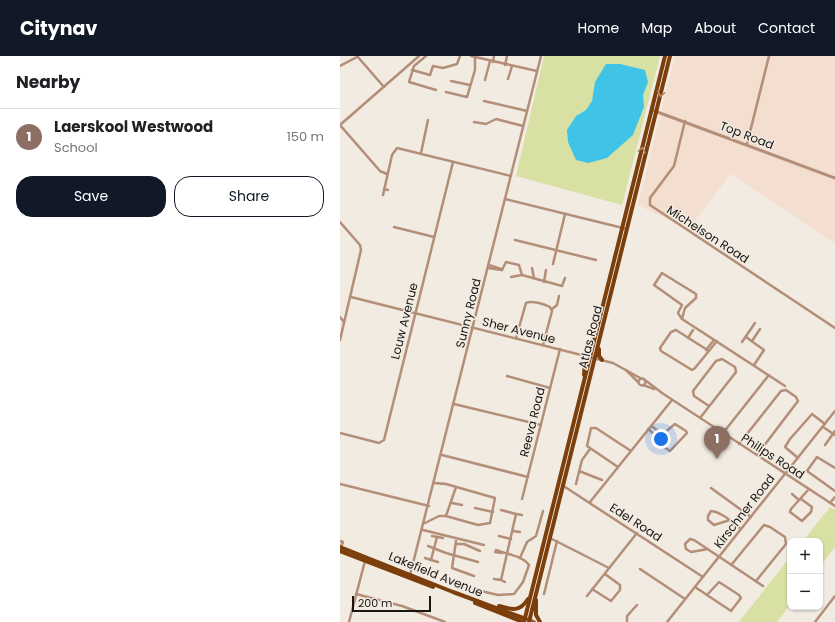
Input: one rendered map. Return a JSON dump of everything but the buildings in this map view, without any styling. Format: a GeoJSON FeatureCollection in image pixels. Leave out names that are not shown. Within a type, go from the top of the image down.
{"type":"FeatureCollection","features":[{"type":"Feature","properties":{"kind":"main road","name":"Atlas Road"},"geometry":{"type":"LineString","coordinates":[[526,621],[593,357],[665,56]]}},
{"type":"Feature","properties":{"kind":"main road","name":"Atlas Road"},"geometry":{"type":"LineString","coordinates":[[534,591],[550,538],[583,387],[600,337],[624,229],[657,111],[670,56]]}},
{"type":"Feature","properties":{"kind":"main road"},"geometry":{"type":"LineString","coordinates":[[600,337],[599,354],[602,360]]}},
{"type":"Feature","properties":{"kind":"main road"},"geometry":{"type":"LineString","coordinates":[[582,355],[585,360],[583,387]]}},
{"type":"Feature","properties":{"kind":"main road","name":"Lakefield Avenue"},"geometry":{"type":"LineString","coordinates":[[340,548],[526,621]]}},
{"type":"Feature","properties":{"kind":"main road","name":"Lakefield Avenue"},"geometry":{"type":"LineString","coordinates":[[410,576],[477,604],[526,621]]}},
{"type":"Feature","properties":{"kind":"main road"},"geometry":{"type":"LineString","coordinates":[[473,600],[516,610],[523,606],[534,591]]}},
{"type":"Feature","properties":{"kind":"main road"},"geometry":{"type":"LineString","coordinates":[[534,591],[536,610],[540,622]]}},
{"type":"Feature","properties":{"kind":"main road"},"geometry":{"type":"LineString","coordinates":[[477,604],[512,622]]}},
{"type":"Feature","properties":{"kind":"main road"},"geometry":{"type":"LineString","coordinates":[[526,621],[534,622]]}},
{"type":"Feature","properties":{"kind":"street"},"geometry":{"type":"LineString","coordinates":[[340,66],[357,56],[384,87]]}},
{"type":"Feature","properties":{"kind":"street"},"geometry":{"type":"LineString","coordinates":[[387,174],[380,171],[340,125],[419,56]]}},
{"type":"Feature","properties":{"kind":"street"},"geometry":{"type":"LineString","coordinates":[[426,56],[417,62],[412,70],[409,80],[410,83],[436,90]]}},
{"type":"Feature","properties":{"kind":"street"},"geometry":{"type":"LineString","coordinates":[[412,70],[430,74],[433,66],[443,68],[457,64],[460,56]]}},
{"type":"Feature","properties":{"kind":"street"},"geometry":{"type":"LineString","coordinates":[[446,92],[467,97],[475,70],[473,56],[537,73]]}},
{"type":"Feature","properties":{"kind":"street"},"geometry":{"type":"LineString","coordinates":[[485,80],[494,56]]}},
{"type":"Feature","properties":{"kind":"street"},"geometry":{"type":"LineString","coordinates":[[505,65],[507,56]]}},
{"type":"Feature","properties":{"kind":"street","name":"Sunny Road"},"geometry":{"type":"LineString","coordinates":[[410,576],[425,523],[541,56]]}},
{"type":"Feature","properties":{"kind":"street"},"geometry":{"type":"LineString","coordinates":[[747,144],[769,56]]}},
{"type":"Feature","properties":{"kind":"street"},"geometry":{"type":"LineString","coordinates":[[508,79],[512,66]]}},
{"type":"Feature","properties":{"kind":"street"},"geometry":{"type":"LineString","coordinates":[[450,81],[470,86]]}},
{"type":"Feature","properties":{"kind":"street"},"geometry":{"type":"LineString","coordinates":[[484,101],[527,111]]}},
{"type":"Feature","properties":{"kind":"street","name":"Top Road"},"geometry":{"type":"LineString","coordinates":[[652,110],[747,144],[835,178]]}},
{"type":"Feature","properties":{"kind":"street"},"geometry":{"type":"LineString","coordinates":[[474,122],[486,124],[496,119],[523,126]]}},
{"type":"Feature","properties":{"kind":"street"},"geometry":{"type":"LineString","coordinates":[[421,154],[428,120]]}},
{"type":"Feature","properties":{"kind":"street","name":"Michelson Road"},"geometry":{"type":"LineString","coordinates":[[685,121],[674,166],[650,198],[650,205],[835,328]]}},
{"type":"Feature","properties":{"kind":"street"},"geometry":{"type":"LineString","coordinates":[[383,195],[387,174],[396,148],[511,176]]}},
{"type":"Feature","properties":{"kind":"street","name":"Louw Avenue"},"geometry":{"type":"LineString","coordinates":[[340,433],[379,443],[384,440],[453,162]]}},
{"type":"Feature","properties":{"kind":"street"},"geometry":{"type":"LineString","coordinates":[[384,189],[388,190]]}},
{"type":"Feature","properties":{"kind":"street"},"geometry":{"type":"LineString","coordinates":[[505,199],[624,229]]}},
{"type":"Feature","properties":{"kind":"street"},"geometry":{"type":"LineString","coordinates":[[553,264],[565,214]]}},
{"type":"Feature","properties":{"kind":"street"},"geometry":{"type":"LineString","coordinates":[[340,222],[360,245],[361,254],[340,340]]}},
{"type":"Feature","properties":{"kind":"street"},"geometry":{"type":"LineString","coordinates":[[394,227],[434,237]]}},
{"type":"Feature","properties":{"kind":"street"},"geometry":{"type":"LineString","coordinates":[[515,240],[596,260]]}},
{"type":"Feature","properties":{"kind":"street"},"geometry":{"type":"LineString","coordinates":[[489,266],[502,270],[506,262],[518,265],[522,275]]}},
{"type":"Feature","properties":{"kind":"street"},"geometry":{"type":"LineString","coordinates":[[532,268],[534,279]]}},
{"type":"Feature","properties":{"kind":"street"},"geometry":{"type":"LineString","coordinates":[[544,282],[546,270]]}},
{"type":"Feature","properties":{"kind":"street"},"geometry":{"type":"LineString","coordinates":[[682,319],[682,313],[696,298],[696,294],[662,273],[654,285],[682,305],[678,314],[682,319],[785,386]]}},
{"type":"Feature","properties":{"kind":"street"},"geometry":{"type":"LineString","coordinates":[[511,277],[522,275],[562,286],[565,278]]}},
{"type":"Feature","properties":{"kind":"street"},"geometry":{"type":"LineString","coordinates":[[543,345],[552,309],[557,305],[559,296]]}},
{"type":"Feature","properties":{"kind":"street","name":"Sher Avenue"},"geometry":{"type":"LineString","coordinates":[[351,297],[593,357]]}},
{"type":"Feature","properties":{"kind":"street"},"geometry":{"type":"LineString","coordinates":[[516,338],[526,303],[530,302],[547,305],[552,309]]}},
{"type":"Feature","properties":{"kind":"street"},"geometry":{"type":"LineString","coordinates":[[340,318],[344,322]]}},
{"type":"Feature","properties":{"kind":"street"},"geometry":{"type":"LineString","coordinates":[[742,342],[755,323]]}},
{"type":"Feature","properties":{"kind":"street"},"geometry":{"type":"LineString","coordinates":[[752,341],[760,329]]}},
{"type":"Feature","properties":{"kind":"street"},"geometry":{"type":"LineString","coordinates":[[688,338],[693,330]]}},
{"type":"Feature","properties":{"kind":"street"},"geometry":{"type":"LineString","coordinates":[[708,351],[677,331],[674,331],[660,349],[691,370],[694,369],[716,341]]}},
{"type":"Feature","properties":{"kind":"street"},"geometry":{"type":"LineString","coordinates":[[746,337],[764,350],[754,365]]}},
{"type":"Feature","properties":{"kind":"street","name":"Reeva Road"},"geometry":{"type":"LineString","coordinates":[[522,499],[560,349]]}},
{"type":"Feature","properties":{"kind":"street","name":"Philips Road"},"geometry":{"type":"LineString","coordinates":[[593,357],[625,368],[643,379],[672,400],[835,506]]}},
{"type":"Feature","properties":{"kind":"street"},"geometry":{"type":"LineString","coordinates":[[700,418],[736,371],[735,367],[722,359],[716,361],[693,391],[694,396],[709,406]]}},
{"type":"Feature","properties":{"kind":"street","name":"Philips Road"},"geometry":{"type":"LineString","coordinates":[[625,368],[640,385],[662,393]]}},
{"type":"Feature","properties":{"kind":"street"},"geometry":{"type":"LineString","coordinates":[[723,433],[769,375]]}},
{"type":"Feature","properties":{"kind":"street"},"geometry":{"type":"LineString","coordinates":[[507,376],[550,388]]}},
{"type":"Feature","properties":{"kind":"street"},"geometry":{"type":"LineString","coordinates":[[638,382],[643,379]]}},
{"type":"Feature","properties":{"kind":"street"},"geometry":{"type":"LineString","coordinates":[[643,379],[643,385]]}},
{"type":"Feature","properties":{"kind":"street"},"geometry":{"type":"LineString","coordinates":[[739,444],[781,391],[786,390],[798,401],[757,455]]}},
{"type":"Feature","properties":{"kind":"street"},"geometry":{"type":"LineString","coordinates":[[590,502],[672,400]]}},
{"type":"Feature","properties":{"kind":"street"},"geometry":{"type":"LineString","coordinates":[[454,404],[541,426]]}},
{"type":"Feature","properties":{"kind":"street","name":"Kirschner Road"},"geometry":{"type":"LineString","coordinates":[[667,622],[835,411]]}},
{"type":"Feature","properties":{"kind":"street"},"geometry":{"type":"LineString","coordinates":[[798,458],[785,447],[812,414],[824,426],[834,433],[825,445]]}},
{"type":"Feature","properties":{"kind":"street"},"geometry":{"type":"LineString","coordinates":[[648,429],[656,436],[658,442],[670,451],[687,433],[686,430],[675,424],[663,434],[651,426]]}},
{"type":"Feature","properties":{"kind":"street"},"geometry":{"type":"LineString","coordinates":[[618,467],[586,445],[589,431],[594,427],[631,451]]}},
{"type":"Feature","properties":{"kind":"street"},"geometry":{"type":"LineString","coordinates":[[576,484],[582,460],[590,449]]}},
{"type":"Feature","properties":{"kind":"street"},"geometry":{"type":"LineString","coordinates":[[442,455],[528,477]]}},
{"type":"Feature","properties":{"kind":"street"},"geometry":{"type":"LineString","coordinates":[[835,468],[817,457],[807,471],[835,491]]}},
{"type":"Feature","properties":{"kind":"street"},"geometry":{"type":"LineString","coordinates":[[579,471],[602,480]]}},
{"type":"Feature","properties":{"kind":"street"},"geometry":{"type":"LineString","coordinates":[[425,523],[439,516],[446,516],[478,525],[485,525],[490,523],[493,512],[495,498],[456,487],[434,483]]}},
{"type":"Feature","properties":{"kind":"street"},"geometry":{"type":"LineString","coordinates":[[340,484],[429,506]]}},
{"type":"Feature","properties":{"kind":"street","name":"Edel Road"},"geometry":{"type":"LineString","coordinates":[[561,485],[590,502],[703,577]]}},
{"type":"Feature","properties":{"kind":"street"},"geometry":{"type":"LineString","coordinates":[[446,516],[452,503],[456,487]]}},
{"type":"Feature","properties":{"kind":"street"},"geometry":{"type":"LineString","coordinates":[[711,488],[751,517]]}},
{"type":"Feature","properties":{"kind":"street"},"geometry":{"type":"LineString","coordinates":[[792,494],[800,499],[812,507],[803,521],[790,512],[800,499],[809,489]]}},
{"type":"Feature","properties":{"kind":"street"},"geometry":{"type":"LineString","coordinates":[[830,503],[835,497]]}},
{"type":"Feature","properties":{"kind":"street"},"geometry":{"type":"LineString","coordinates":[[452,503],[462,506]]}},
{"type":"Feature","properties":{"kind":"street"},"geometry":{"type":"LineString","coordinates":[[475,508],[493,512]]}},
{"type":"Feature","properties":{"kind":"street"},"geometry":{"type":"LineString","coordinates":[[500,510],[522,515]]}},
{"type":"Feature","properties":{"kind":"street"},"geometry":{"type":"LineString","coordinates":[[520,558],[527,542],[536,536],[543,510]]}},
{"type":"Feature","properties":{"kind":"street"},"geometry":{"type":"LineString","coordinates":[[730,520],[716,525],[709,522],[708,518],[710,512],[713,511],[730,520],[742,529]]}},
{"type":"Feature","properties":{"kind":"street"},"geometry":{"type":"LineString","coordinates":[[501,580],[516,514]]}},
{"type":"Feature","properties":{"kind":"street"},"geometry":{"type":"LineString","coordinates":[[732,564],[763,526],[768,525],[780,533],[786,538],[786,542],[756,581]]}},
{"type":"Feature","properties":{"kind":"street"},"geometry":{"type":"LineString","coordinates":[[423,530],[484,544]]}},
{"type":"Feature","properties":{"kind":"street"},"geometry":{"type":"LineString","coordinates":[[513,531],[520,532]]}},
{"type":"Feature","properties":{"kind":"street"},"geometry":{"type":"LineString","coordinates":[[587,596],[637,533]]}},
{"type":"Feature","properties":{"kind":"street"},"geometry":{"type":"LineString","coordinates":[[432,536],[443,538]]}},
{"type":"Feature","properties":{"kind":"street"},"geometry":{"type":"LineString","coordinates":[[499,536],[511,539]]}},
{"type":"Feature","properties":{"kind":"street"},"geometry":{"type":"LineString","coordinates":[[431,560],[437,537]]}},
{"type":"Feature","properties":{"kind":"street"},"geometry":{"type":"LineString","coordinates":[[550,538],[609,568]]}},
{"type":"Feature","properties":{"kind":"street"},"geometry":{"type":"LineString","coordinates":[[708,549],[691,552],[686,549],[685,544],[688,540],[692,539],[708,549],[719,557],[732,564],[763,586]]}},
{"type":"Feature","properties":{"kind":"street"},"geometry":{"type":"LineString","coordinates":[[340,541],[343,542],[340,548]]}},
{"type":"Feature","properties":{"kind":"street"},"geometry":{"type":"LineString","coordinates":[[544,594],[557,541]]}},
{"type":"Feature","properties":{"kind":"street"},"geometry":{"type":"LineString","coordinates":[[474,576],[453,569],[456,543],[464,544],[480,551]]}},
{"type":"Feature","properties":{"kind":"street"},"geometry":{"type":"LineString","coordinates":[[428,546],[454,556],[478,562]]}},
{"type":"Feature","properties":{"kind":"street"},"geometry":{"type":"LineString","coordinates":[[481,591],[507,595],[517,592],[523,582],[529,565],[520,558],[495,551]]}},
{"type":"Feature","properties":{"kind":"street"},"geometry":{"type":"LineString","coordinates":[[425,558],[438,562]]}},
{"type":"Feature","properties":{"kind":"street"},"geometry":{"type":"LineString","coordinates":[[349,622],[366,559]]}},
{"type":"Feature","properties":{"kind":"street"},"geometry":{"type":"LineString","coordinates":[[640,568],[685,599]]}},
{"type":"Feature","properties":{"kind":"street"},"geometry":{"type":"LineString","coordinates":[[592,590],[609,600],[620,590],[620,585],[605,574]]}},
{"type":"Feature","properties":{"kind":"street"},"geometry":{"type":"LineString","coordinates":[[494,579],[505,582]]}},
{"type":"Feature","properties":{"kind":"street"},"geometry":{"type":"LineString","coordinates":[[695,587],[707,595],[731,611],[741,598],[740,595],[719,582],[707,595]]}},
{"type":"Feature","properties":{"kind":"street"},"geometry":{"type":"LineString","coordinates":[[356,594],[408,608],[445,622]]}},
{"type":"Feature","properties":{"kind":"street"},"geometry":{"type":"LineString","coordinates":[[815,622],[835,596]]}},
{"type":"Feature","properties":{"kind":"street"},"geometry":{"type":"LineString","coordinates":[[627,622],[627,616],[637,605]]}},
{"type":"Feature","properties":{"kind":"shaded area"},"geometry":{"type":"Polygon","coordinates":[[[675,56],[835,56],[835,243],[731,174],[688,229],[638,205],[675,56]]]}},
{"type":"Feature","properties":{"kind":"green space"},"geometry":{"type":"Polygon","coordinates":[[[544,56],[660,56],[622,205],[516,176],[544,56]]]}},
{"type":"Feature","properties":{"kind":"green space"},"geometry":{"type":"Polygon","coordinates":[[[830,507],[835,510],[835,547],[823,563],[823,538],[805,538],[830,507]]]}},
{"type":"Feature","properties":{"kind":"green space"},"geometry":{"type":"Polygon","coordinates":[[[787,561],[787,609],[777,622],[739,622],[787,561]]]}},
{"type":"Feature","properties":{"kind":"water"},"geometry":{"type":"Polygon","coordinates":[[[606,64],[620,64],[645,70],[648,82],[643,95],[644,107],[633,135],[607,158],[588,163],[576,160],[568,142],[567,130],[576,116],[586,110],[592,101],[595,82],[606,64]]]}},
{"type":"Feature","properties":{"kind":"place","name":"Laerskool Westwood"},"geometry":{"type":"Point","coordinates":[717,459]}}]}
